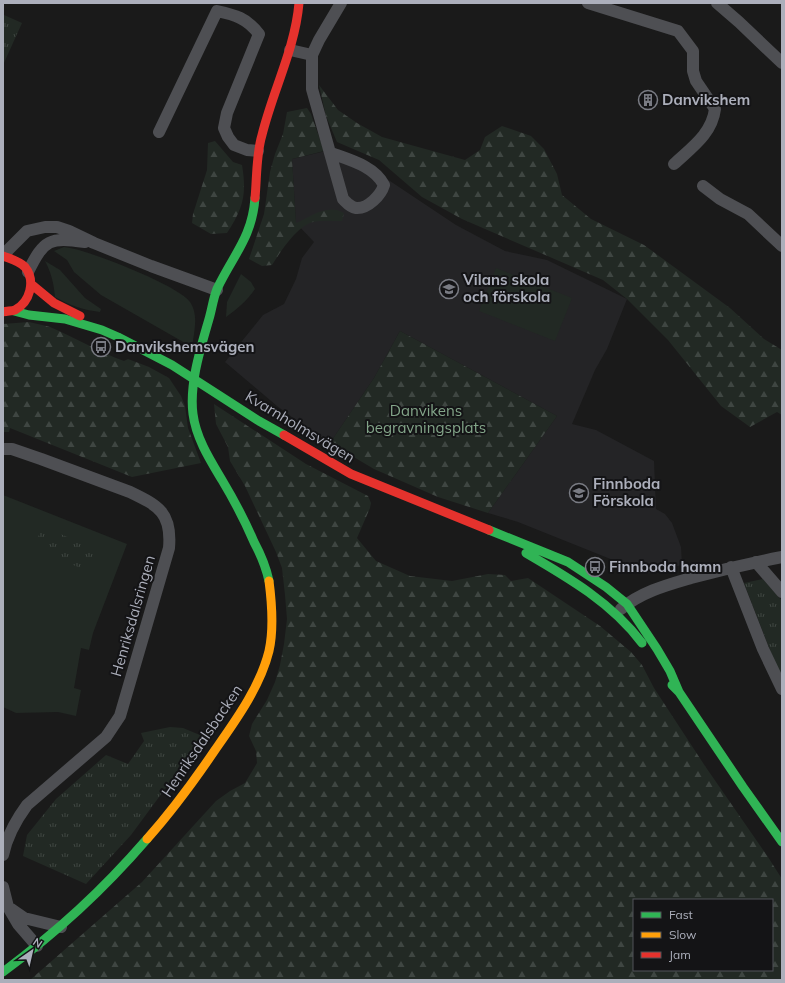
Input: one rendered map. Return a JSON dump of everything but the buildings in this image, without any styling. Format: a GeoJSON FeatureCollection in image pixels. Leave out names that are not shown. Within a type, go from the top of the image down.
{"type":"FeatureCollection","features":[{"type":"Feature","properties":{"kind":"street"},"geometry":{"type":"LineString","coordinates":[[3,256],[27,231],[45,227],[57,228],[69,231],[94,243],[151,266],[217,290],[246,237],[250,226],[253,215],[258,151],[269,111],[295,33],[299,3]]}},
{"type":"Feature","properties":{"kind":"street"},"geometry":{"type":"LineString","coordinates":[[331,153],[357,163],[373,172],[381,179],[384,185],[382,191],[376,198],[366,205],[357,208],[349,205],[343,200],[312,89],[312,55],[341,3]]}},
{"type":"Feature","properties":{"kind":"street"},"geometry":{"type":"LineString","coordinates":[[588,3],[678,31],[693,51],[693,71],[696,81],[715,109],[714,117],[698,143],[674,164]]}},
{"type":"Feature","properties":{"kind":"street"},"geometry":{"type":"LineString","coordinates":[[717,3],[740,22],[782,62]]}},
{"type":"Feature","properties":{"kind":"street"},"geometry":{"type":"LineString","coordinates":[[159,132],[217,12],[238,16],[253,26],[259,34],[227,113],[224,128],[234,145],[246,150],[258,151]]}},
{"type":"Feature","properties":{"kind":"street"},"geometry":{"type":"LineString","coordinates":[[290,50],[312,55]]}},
{"type":"Feature","properties":{"kind":"street"},"geometry":{"type":"LineString","coordinates":[[703,186],[720,199],[748,214],[780,241]]}},
{"type":"Feature","properties":{"kind":"street"},"geometry":{"type":"LineString","coordinates":[[14,310],[26,301],[29,295],[30,278],[40,249],[47,243],[65,239],[94,243]]}},
{"type":"Feature","properties":{"kind":"street","name":"Kvarnholmsvägen"},"geometry":{"type":"LineString","coordinates":[[3,256],[14,258],[22,264],[41,294],[53,304],[86,319],[102,330],[172,365],[259,421],[351,474],[493,533],[550,554],[568,562],[606,586],[627,604],[670,671],[679,692]]}},
{"type":"Feature","properties":{"kind":"street","name":"Henriksdalsbacken"},"geometry":{"type":"LineString","coordinates":[[38,946],[94,896],[139,849],[185,793],[247,702],[261,673],[268,651],[272,612],[266,568],[250,531],[199,434],[192,405],[193,392],[207,325],[217,290]]}},
{"type":"Feature","properties":{"kind":"street","name":"Kvarnholmsvägen"},"geometry":{"type":"LineString","coordinates":[[3,312],[14,310],[28,314],[65,319],[83,326],[102,330]]}},
{"type":"Feature","properties":{"kind":"street","name":"Henriksdalsringen"},"geometry":{"type":"LineString","coordinates":[[3,449],[12,449],[41,459],[142,498],[160,511],[167,519],[170,533],[169,548],[120,716],[106,737],[28,805],[18,816],[7,840],[3,855]]}},
{"type":"Feature","properties":{"kind":"street","name":"Kvarnholmsvägen"},"geometry":{"type":"LineString","coordinates":[[493,533],[568,578],[615,613],[630,628],[646,649]]}},
{"type":"Feature","properties":{"kind":"street"},"geometry":{"type":"LineString","coordinates":[[615,613],[627,604],[661,587],[731,567],[782,557]]}},
{"type":"Feature","properties":{"kind":"street"},"geometry":{"type":"LineString","coordinates":[[756,562],[782,592]]}},
{"type":"Feature","properties":{"kind":"street"},"geometry":{"type":"LineString","coordinates":[[731,567],[763,649],[782,689]]}},
{"type":"Feature","properties":{"kind":"street","name":"Kvarnholmsvägen"},"geometry":{"type":"LineString","coordinates":[[653,660],[663,675],[679,692],[782,842]]}},
{"type":"Feature","properties":{"kind":"street"},"geometry":{"type":"LineString","coordinates":[[3,887],[8,907],[18,924],[38,946],[3,972]]}},
{"type":"Feature","properties":{"kind":"street"},"geometry":{"type":"LineString","coordinates":[[8,907],[24,918],[61,927]]}},
{"type":"Feature","properties":{"kind":"shaded area","name":"Vilans skola och förskola"},"geometry":{"type":"Polygon","coordinates":[[[330,150],[351,155],[456,225],[505,251],[547,260],[627,299],[607,349],[595,370],[572,424],[596,430],[654,461],[656,509],[665,514],[672,523],[681,547],[682,565],[650,573],[631,571],[613,560],[518,522],[488,513],[557,416],[400,331],[374,378],[330,443],[323,440],[277,406],[225,362],[263,315],[284,304],[296,279],[302,258],[314,242],[296,223],[292,159],[330,150]]]}},
{"type":"Feature","properties":{"kind":"green space"},"geometry":{"type":"Polygon","coordinates":[[[4,15],[22,23],[3,65],[3,17],[4,15]]]}},
{"type":"Feature","properties":{"kind":"green space"},"geometry":{"type":"Polygon","coordinates":[[[319,85],[338,110],[382,137],[465,160],[480,150],[485,137],[502,126],[531,136],[544,149],[557,174],[562,195],[591,219],[644,245],[730,308],[764,339],[782,350],[782,415],[777,412],[750,427],[721,406],[668,340],[627,299],[603,280],[462,219],[422,197],[379,160],[337,142],[326,116],[319,85]]]}},
{"type":"Feature","properties":{"kind":"green space"},"geometry":{"type":"Polygon","coordinates":[[[307,108],[311,114],[324,151],[292,159],[296,223],[325,210],[338,210],[344,213],[342,221],[320,221],[307,224],[295,234],[272,265],[262,266],[249,259],[264,214],[270,172],[275,154],[283,134],[287,112],[307,108]]]}},
{"type":"Feature","properties":{"kind":"green space"},"geometry":{"type":"Polygon","coordinates":[[[215,141],[233,162],[242,165],[244,193],[237,216],[227,233],[211,234],[192,223],[193,214],[207,170],[208,143],[215,141]]]}},
{"type":"Feature","properties":{"kind":"green space"},"geometry":{"type":"Polygon","coordinates":[[[64,247],[80,250],[106,259],[157,280],[183,295],[190,302],[194,312],[195,324],[192,347],[101,295],[74,272],[67,260],[54,251],[64,247]]]}},
{"type":"Feature","properties":{"kind":"green space"},"geometry":{"type":"Polygon","coordinates":[[[45,261],[60,270],[85,298],[101,309],[100,312],[76,307],[55,297],[52,278],[45,261]]]}},
{"type":"Feature","properties":{"kind":"green space"},"geometry":{"type":"Polygon","coordinates":[[[496,268],[572,298],[555,341],[479,311],[496,268]]]}},
{"type":"Feature","properties":{"kind":"green space"},"geometry":{"type":"Polygon","coordinates":[[[241,274],[251,282],[255,289],[242,304],[226,317],[227,302],[241,274]]]}},
{"type":"Feature","properties":{"kind":"green space"},"geometry":{"type":"Polygon","coordinates":[[[29,322],[50,327],[124,361],[128,359],[149,367],[169,378],[181,396],[185,406],[188,428],[201,463],[132,477],[10,428],[9,432],[3,432],[3,324],[29,322]]]}},
{"type":"Feature","properties":{"kind":"green space","name":"Danvikens begravningsplats"},"geometry":{"type":"Polygon","coordinates":[[[400,331],[557,416],[488,513],[438,497],[374,469],[330,443],[374,378],[400,331]]]}},
{"type":"Feature","properties":{"kind":"green space"},"geometry":{"type":"Polygon","coordinates":[[[214,404],[306,464],[368,496],[371,503],[370,508],[357,538],[376,561],[410,576],[452,581],[488,574],[505,575],[511,581],[528,578],[600,626],[631,652],[642,665],[654,688],[705,766],[782,879],[782,980],[30,980],[142,882],[216,801],[245,783],[257,763],[256,751],[249,736],[252,724],[267,700],[275,682],[280,665],[287,619],[285,595],[282,568],[276,552],[245,486],[230,461],[228,447],[216,424],[214,404]]]}},
{"type":"Feature","properties":{"kind":"green space"},"geometry":{"type":"Polygon","coordinates":[[[3,495],[127,544],[93,633],[89,650],[81,648],[74,688],[81,690],[76,716],[58,712],[16,713],[3,707],[3,495]]]}},
{"type":"Feature","properties":{"kind":"green space"},"geometry":{"type":"Polygon","coordinates":[[[43,527],[97,549],[87,571],[33,547],[43,527]]]}},
{"type":"Feature","properties":{"kind":"green space"},"geometry":{"type":"Polygon","coordinates":[[[763,579],[782,601],[782,681],[744,583],[763,579]]]}},
{"type":"Feature","properties":{"kind":"green space"},"geometry":{"type":"Polygon","coordinates":[[[170,727],[183,728],[207,738],[192,760],[176,774],[131,835],[86,884],[23,856],[27,835],[56,799],[106,755],[128,764],[144,741],[141,733],[170,727]]]}},
{"type":"Feature","properties":{"kind":"traffic: fast"},"geometry":{"type":"LineString","coordinates":[[255,198],[253,212],[246,235],[217,289],[196,366],[192,402],[193,414],[200,440],[208,457],[243,518],[261,556],[269,581]]}},
{"type":"Feature","properties":{"kind":"traffic: fast"},"geometry":{"type":"LineString","coordinates":[[14,311],[29,315],[65,319],[102,330],[118,337],[172,365],[259,421],[284,435]]}},
{"type":"Feature","properties":{"kind":"traffic: fast"},"geometry":{"type":"LineString","coordinates":[[489,530],[568,562],[606,587],[627,604],[657,649],[670,671],[679,692]]}},
{"type":"Feature","properties":{"kind":"traffic: fast"},"geometry":{"type":"LineString","coordinates":[[526,553],[589,592],[617,616],[642,643]]}},
{"type":"Feature","properties":{"kind":"traffic: fast"},"geometry":{"type":"LineString","coordinates":[[672,685],[679,692],[782,842]]}},
{"type":"Feature","properties":{"kind":"traffic: fast"},"geometry":{"type":"LineString","coordinates":[[3,972],[79,910],[147,839]]}},
{"type":"Feature","properties":{"kind":"traffic: slow"},"geometry":{"type":"LineString","coordinates":[[147,839],[174,807],[207,762],[239,715],[260,677],[269,651],[272,634],[272,607],[269,581]]}},
{"type":"Feature","properties":{"kind":"traffic: jam"},"geometry":{"type":"LineString","coordinates":[[255,198],[260,143],[293,37],[299,3]]}},
{"type":"Feature","properties":{"kind":"traffic: jam"},"geometry":{"type":"LineString","coordinates":[[3,256],[18,262],[25,267],[30,278],[31,285],[28,297],[20,306],[15,310],[3,312]]}},
{"type":"Feature","properties":{"kind":"traffic: jam"},"geometry":{"type":"LineString","coordinates":[[31,284],[54,303],[80,316]]}},
{"type":"Feature","properties":{"kind":"traffic: jam"},"geometry":{"type":"LineString","coordinates":[[284,435],[351,474],[489,530]]}},
{"type":"Feature","properties":{"kind":"place","name":"Danvikshem"},"geometry":{"type":"Point","coordinates":[648,100]}},
{"type":"Feature","properties":{"kind":"place","name":"Vilans skola och förskola"},"geometry":{"type":"Point","coordinates":[449,289]}},
{"type":"Feature","properties":{"kind":"place","name":"Danvikshemsvägen"},"geometry":{"type":"Point","coordinates":[101,347]}},
{"type":"Feature","properties":{"kind":"place","name":"Finnboda Förskola"},"geometry":{"type":"Point","coordinates":[579,493]}},
{"type":"Feature","properties":{"kind":"place","name":"Finnboda hamn"},"geometry":{"type":"Point","coordinates":[595,567]}}]}
